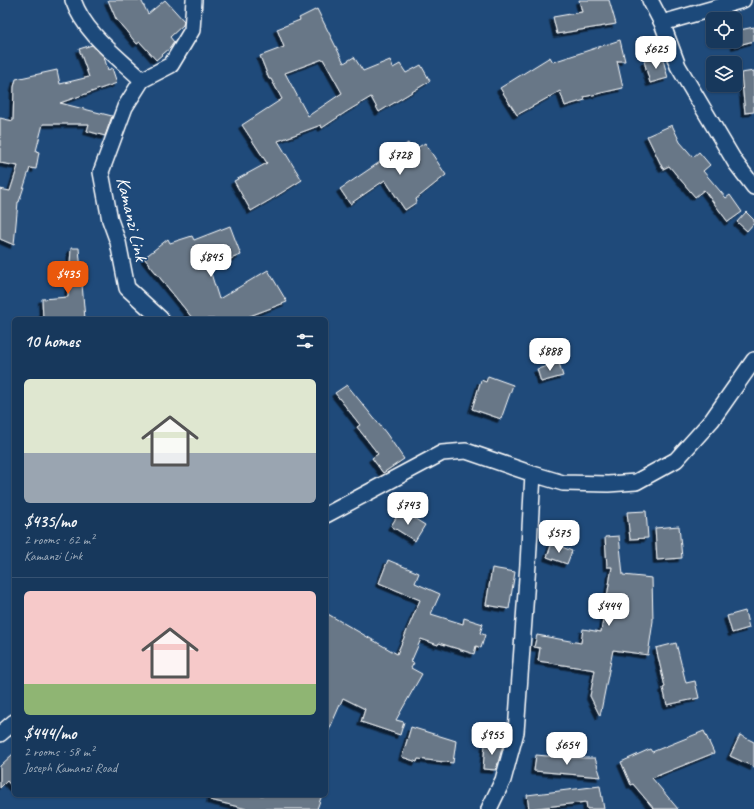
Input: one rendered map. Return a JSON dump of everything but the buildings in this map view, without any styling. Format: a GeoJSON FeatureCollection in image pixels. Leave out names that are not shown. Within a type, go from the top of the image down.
{"type":"FeatureCollection","features":[{"type":"Feature","properties":{"kind":"street"},"geometry":{"type":"LineString","coordinates":[[73,0],[78,13],[90,30],[142,80],[171,65],[192,30],[194,0]]}},
{"type":"Feature","properties":{"kind":"street"},"geometry":{"type":"LineString","coordinates":[[650,0],[662,23],[678,66],[735,162],[754,186]]}},
{"type":"Feature","properties":{"kind":"street"},"geometry":{"type":"LineString","coordinates":[[662,23],[743,0]]}},
{"type":"Feature","properties":{"kind":"street","name":"Kamanzi Link"},"geometry":{"type":"LineString","coordinates":[[142,80],[125,108],[101,172],[110,220],[118,242],[128,288],[160,317]]}},
{"type":"Feature","properties":{"kind":"street"},"geometry":{"type":"LineString","coordinates":[[328,515],[442,453],[466,451],[533,474],[562,482],[608,484],[636,482],[676,460],[712,420],[754,360]]}},
{"type":"Feature","properties":{"kind":"street"},"geometry":{"type":"LineString","coordinates":[[489,809],[503,780],[516,732],[533,474]]}},
{"type":"Feature","properties":{"kind":"street"},"geometry":{"type":"LineString","coordinates":[[0,734],[12,724]]}}]}
